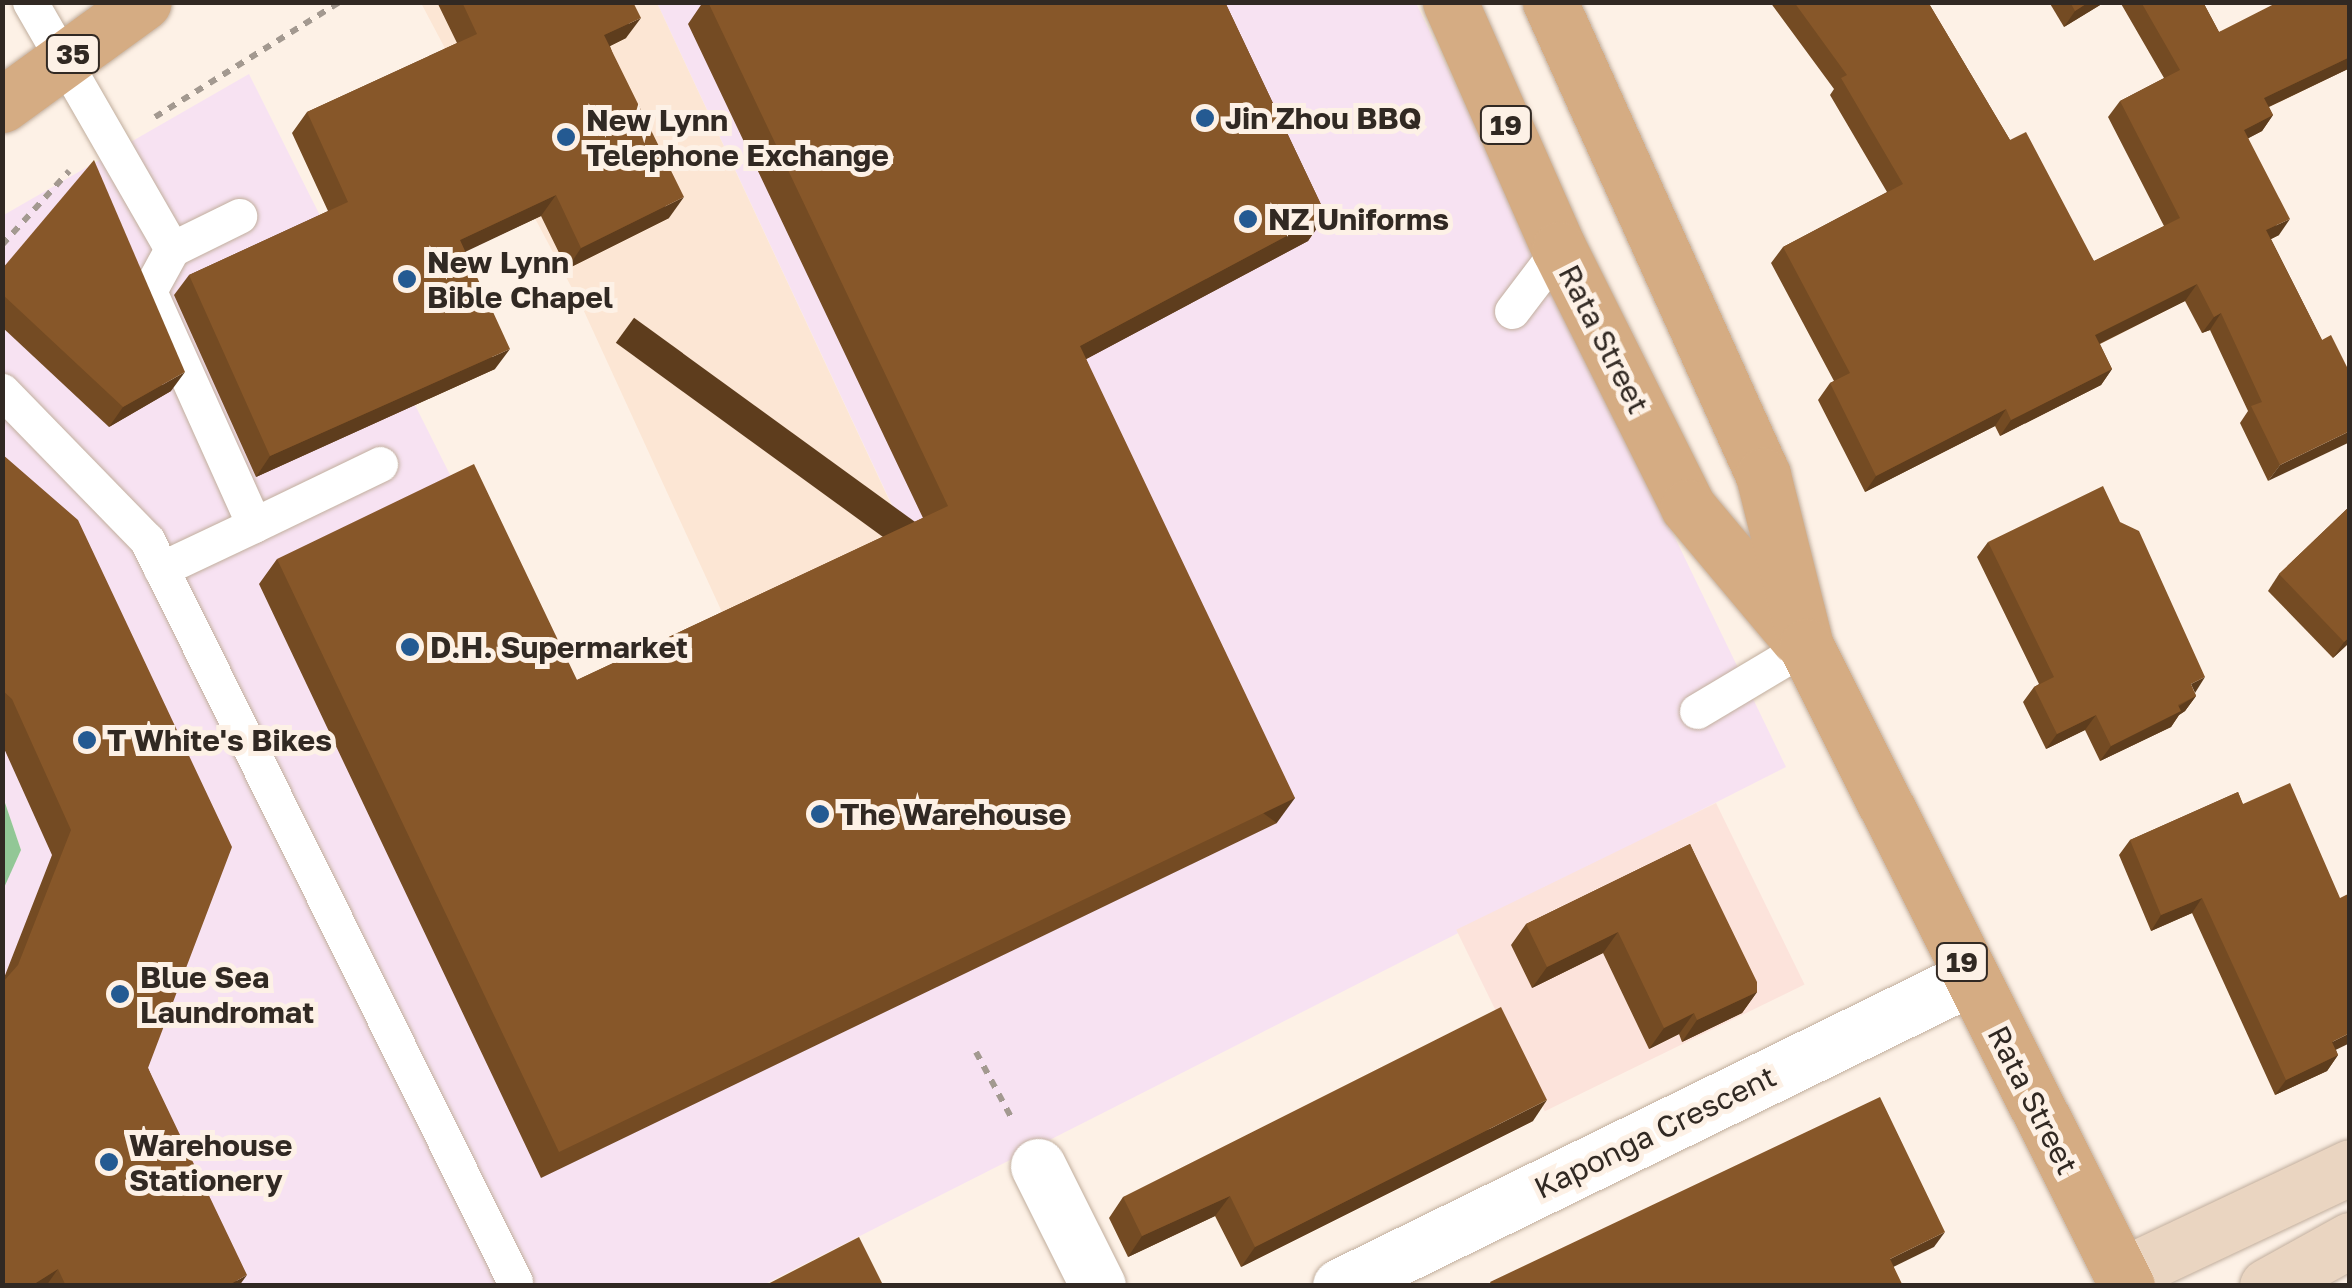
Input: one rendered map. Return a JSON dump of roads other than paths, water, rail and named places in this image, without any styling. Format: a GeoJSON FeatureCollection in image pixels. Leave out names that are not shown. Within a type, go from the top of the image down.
{"type":"FeatureCollection","features":[{"type":"Feature","properties":{"kind":"main road","name":"35"},"geometry":{"type":"LineString","coordinates":[[2,106],[144,2]]}},
{"type":"Feature","properties":{"kind":"main road","name":"Rata Street"},"geometry":{"type":"LineString","coordinates":[[1450,2],[1559,250],[1688,508],[1806,646]]}},
{"type":"Feature","properties":{"kind":"main road","name":"Rata Street"},"geometry":{"type":"LineString","coordinates":[[1550,2],[1764,476],[1806,646],[2124,1280]]}},
{"type":"Feature","properties":{"kind":"street","name":"Kaponga Crescent"},"geometry":{"type":"LineString","coordinates":[[1340,1286],[1970,978]]}},
{"type":"Feature","properties":{"kind":"street"},"geometry":{"type":"LineString","coordinates":[[1038,1166],[1098,1286]]}},
{"type":"Feature","properties":{"kind":"street"},"geometry":{"type":"LineString","coordinates":[[2124,1280],[2350,1167]]}},
{"type":"Feature","properties":{"kind":"street"},"geometry":{"type":"LineString","coordinates":[[2267,1286],[2350,1240]]}},
{"type":"Feature","properties":{"kind":"lane"},"geometry":{"type":"LineString","coordinates":[[30,2],[114,142],[172,249]]}},
{"type":"Feature","properties":{"kind":"lane"},"geometry":{"type":"LineString","coordinates":[[239,216],[172,249],[149,290],[254,524]]}},
{"type":"Feature","properties":{"kind":"lane"},"geometry":{"type":"LineString","coordinates":[[1512,312],[1559,250]]}},
{"type":"Feature","properties":{"kind":"lane"},"geometry":{"type":"LineString","coordinates":[[2,391],[147,540],[515,1282]]}},
{"type":"Feature","properties":{"kind":"lane"},"geometry":{"type":"LineString","coordinates":[[161,569],[380,464]]}},
{"type":"Feature","properties":{"kind":"lane"},"geometry":{"type":"LineString","coordinates":[[1697,711],[1806,646]]}},
{"type":"Feature","properties":{"kind":"place","name":"Jin Zhou BBQ"},"geometry":{"type":"Point","coordinates":[1205,118]}},
{"type":"Feature","properties":{"kind":"place","name":"New Lynn Telephone Exchange"},"geometry":{"type":"Point","coordinates":[566,137]}},
{"type":"Feature","properties":{"kind":"place","name":"NZ Uniforms"},"geometry":{"type":"Point","coordinates":[1248,219]}},
{"type":"Feature","properties":{"kind":"place","name":"New Lynn Bible Chapel"},"geometry":{"type":"Point","coordinates":[407,279]}},
{"type":"Feature","properties":{"kind":"place","name":"D.H. Supermarket"},"geometry":{"type":"Point","coordinates":[410,647]}},
{"type":"Feature","properties":{"kind":"place","name":"T White's Bikes"},"geometry":{"type":"Point","coordinates":[87,740]}},
{"type":"Feature","properties":{"kind":"place","name":"The Warehouse"},"geometry":{"type":"Point","coordinates":[820,814]}},
{"type":"Feature","properties":{"kind":"place","name":"Blue Sea Laundromat"},"geometry":{"type":"Point","coordinates":[120,994]}},
{"type":"Feature","properties":{"kind":"place","name":"Warehouse Stationery"},"geometry":{"type":"Point","coordinates":[109,1162]}}]}
